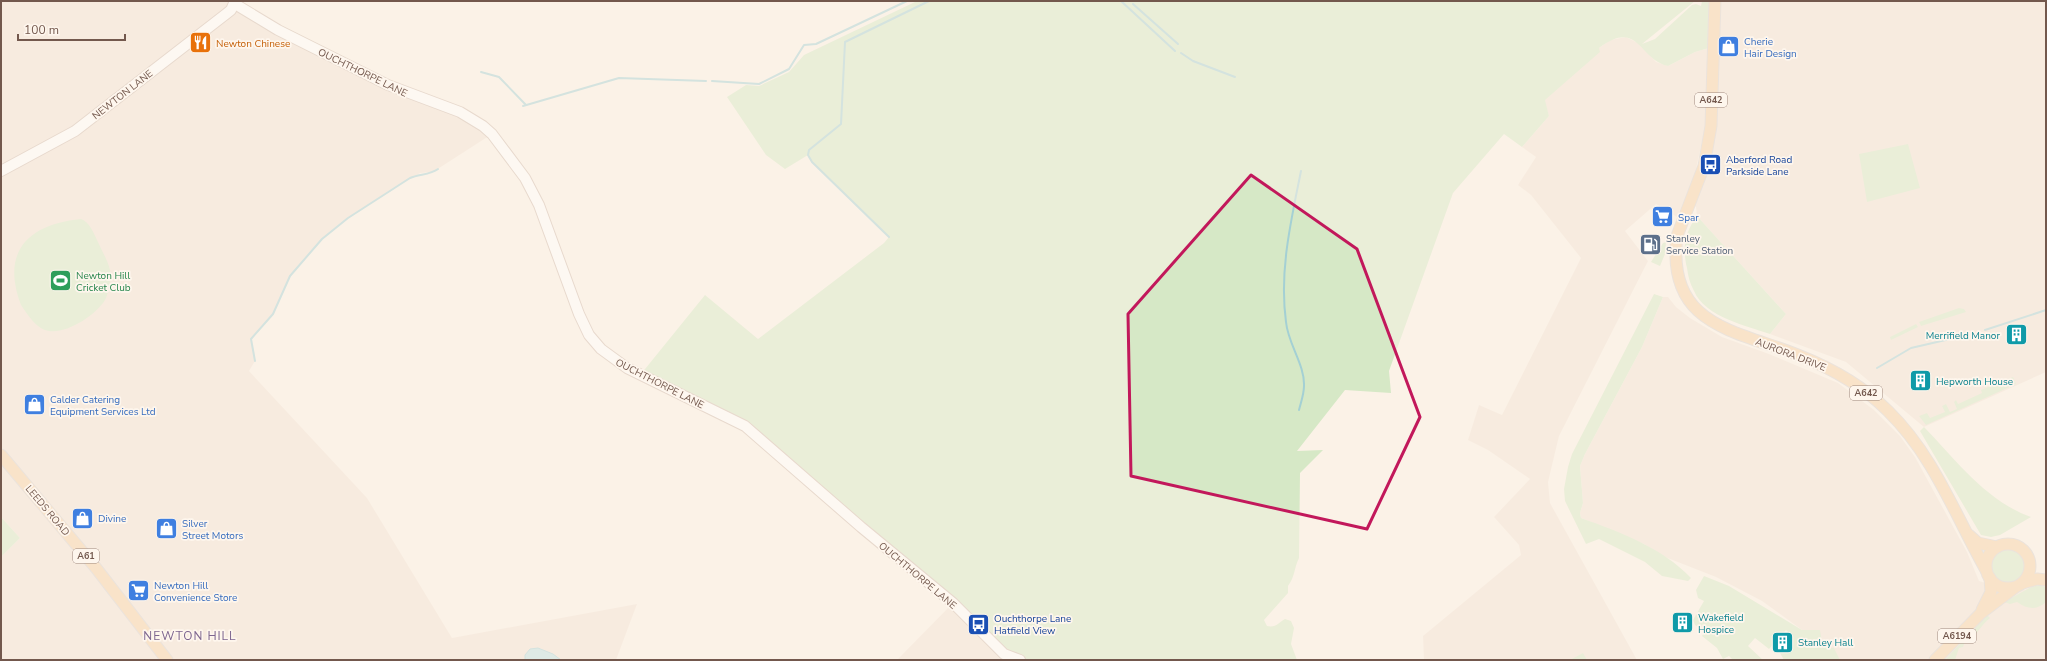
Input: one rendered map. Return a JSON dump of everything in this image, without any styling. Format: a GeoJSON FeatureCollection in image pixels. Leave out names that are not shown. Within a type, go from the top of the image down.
{"type":"FeatureCollection","features":[{"type":"Feature","properties":{"kind":"main road","name":"AURORA DRIVE"},"geometry":{"type":"LineString","coordinates":[[1715,1],[1711,126],[1704,166],[1678,236],[1676,255],[1680,280],[1687,298],[1694,308],[1708,320],[1725,329],[1826,367],[1878,401],[1906,429],[1926,456],[1988,574]]}},
{"type":"Feature","properties":{"kind":"main road","name":"LEEDS ROAD"},"geometry":{"type":"LineString","coordinates":[[1,455],[96,568],[167,660]]}},
{"type":"Feature","properties":{"kind":"main road","name":"AURORA DRIVE"},"geometry":{"type":"LineString","coordinates":[[1967,533],[1978,543],[1997,547]]}},
{"type":"Feature","properties":{"kind":"main road"},"geometry":{"type":"LineString","coordinates":[[1997,547],[2010,544],[2019,547],[2030,561],[2046,575]]}},
{"type":"Feature","properties":{"kind":"main road","name":"A6194"},"geometry":{"type":"LineString","coordinates":[[1981,612],[1991,592],[1988,574],[1989,555],[1997,547]]}},
{"type":"Feature","properties":{"kind":"main road"},"geometry":{"type":"LineString","coordinates":[[2018,585],[2029,574],[2030,561]]}},
{"type":"Feature","properties":{"kind":"main road","name":"A6194"},"geometry":{"type":"LineString","coordinates":[[1988,574],[1992,582],[2002,588],[2037,579],[2046,580]]}},
{"type":"Feature","properties":{"kind":"main road","name":"A6194"},"geometry":{"type":"LineString","coordinates":[[1935,660],[1981,612],[2018,585]]}},
{"type":"Feature","properties":{"kind":"street","name":"NEWTON LANE"},"geometry":{"type":"LineString","coordinates":[[1,171],[75,131],[226,14],[235,2]]}},
{"type":"Feature","properties":{"kind":"street","name":"OUCHTHORPE LANE"},"geometry":{"type":"LineString","coordinates":[[235,2],[278,30],[388,86],[460,112],[483,126],[492,134],[525,178],[539,206],[579,314],[589,335],[600,349],[627,368],[745,426],[861,527],[953,603],[1004,654],[1020,660]]}},
{"type":"Feature","properties":{"kind":"highlighted area"},"geometry":{"type":"Polygon","coordinates":[[[1251,175],[1357,249],[1420,417],[1367,529],[1131,476],[1128,314],[1251,175]]]}},
{"type":"Feature","properties":{"kind":"shaded area"},"geometry":{"type":"Polygon","coordinates":[[[1,1],[235,1],[257,18],[442,105],[492,134],[433,172],[420,173],[387,192],[348,218],[322,239],[290,276],[273,314],[251,339],[255,361],[249,371],[367,498],[452,638],[637,604],[616,660],[1,660],[1,557],[20,538],[1,517],[1,1]]]}},
{"type":"Feature","properties":{"kind":"shaded area"},"geometry":{"type":"Polygon","coordinates":[[[1715,1],[2046,1],[2046,372],[1924,427],[1846,362],[1770,334],[1786,314],[1697,216],[1696,207],[1691,203],[1704,166],[1715,1]]]}},
{"type":"Feature","properties":{"kind":"shaded area"},"geometry":{"type":"Polygon","coordinates":[[[1626,37],[1640,44],[1656,62],[1668,66],[1695,52],[1709,48],[1705,127],[1695,174],[1677,217],[1656,204],[1625,231],[1648,261],[1559,436],[1548,482],[1550,503],[1637,660],[1424,660],[1423,636],[1521,555],[1519,545],[1494,517],[1530,479],[1488,450],[1468,440],[1479,405],[1502,415],[1581,258],[1531,195],[1518,185],[1536,157],[1522,147],[1549,116],[1544,100],[1599,48],[1610,40],[1626,37]]]}},
{"type":"Feature","properties":{"kind":"shaded area"},"geometry":{"type":"Polygon","coordinates":[[[1663,297],[1668,297],[1676,307],[1690,318],[1722,337],[1769,354],[1838,383],[1874,410],[1900,436],[1915,457],[1967,552],[1979,581],[2014,592],[2041,586],[2046,588],[2046,660],[1826,660],[1802,630],[1762,601],[1716,577],[1665,557],[1644,544],[1581,518],[1580,513],[1583,503],[1580,466],[1642,347],[1663,297]]]}},
{"type":"Feature","properties":{"kind":"shaded area"},"geometry":{"type":"Polygon","coordinates":[[[953,603],[1006,660],[897,660],[953,603]]]}},
{"type":"Feature","properties":{"kind":"green space"},"geometry":{"type":"Polygon","coordinates":[[[917,1],[1695,1],[1642,44],[1655,39],[1692,5],[1696,4],[1701,6],[1702,1],[1712,1],[1709,48],[1695,52],[1668,66],[1658,62],[1637,43],[1630,39],[1622,37],[1612,40],[1599,48],[1600,52],[1545,100],[1549,116],[1522,147],[1504,134],[1453,193],[1389,371],[1391,393],[1345,390],[1297,451],[1323,450],[1300,473],[1299,558],[1288,586],[1288,593],[1264,620],[1267,626],[1277,625],[1285,619],[1291,621],[1294,628],[1291,644],[1297,660],[1020,660],[1004,654],[745,426],[641,374],[705,295],[758,339],[884,243],[889,237],[812,162],[808,155],[785,169],[766,155],[727,97],[746,85],[759,86],[789,72],[804,55],[917,1]]]}},
{"type":"Feature","properties":{"kind":"green space"},"geometry":{"type":"Polygon","coordinates":[[[1908,144],[1920,188],[1867,202],[1859,154],[1908,144]]]}},
{"type":"Feature","properties":{"kind":"green space"},"geometry":{"type":"Polygon","coordinates":[[[1697,216],[1786,314],[1770,334],[1739,324],[1717,314],[1707,308],[1699,300],[1689,280],[1685,254],[1687,234],[1697,216]]]}},
{"type":"Feature","properties":{"kind":"green space","name":"Newton Hill Cricket Club"},"geometry":{"type":"Polygon","coordinates":[[[81,219],[87,223],[91,229],[108,263],[110,273],[108,293],[101,306],[80,322],[64,330],[44,330],[36,325],[21,305],[15,286],[14,269],[17,255],[24,243],[34,234],[47,227],[63,222],[81,219]]]}},
{"type":"Feature","properties":{"kind":"green space"},"geometry":{"type":"Polygon","coordinates":[[[1666,242],[1665,254],[1660,266],[1651,262],[1663,243],[1666,242]]]}},
{"type":"Feature","properties":{"kind":"green space"},"geometry":{"type":"Polygon","coordinates":[[[1654,294],[1663,297],[1642,347],[1580,466],[1583,503],[1580,513],[1581,518],[1626,535],[1667,558],[1680,567],[1691,578],[1688,581],[1662,576],[1645,562],[1599,539],[1586,544],[1565,501],[1564,489],[1572,454],[1654,294]]]}},
{"type":"Feature","properties":{"kind":"green space"},"geometry":{"type":"Polygon","coordinates":[[[1959,308],[1964,309],[1966,312],[1921,326],[1919,322],[1959,308]]]}},
{"type":"Feature","properties":{"kind":"green space"},"geometry":{"type":"Polygon","coordinates":[[[1916,324],[1918,327],[1891,340],[1890,337],[1916,324]]]}},
{"type":"Feature","properties":{"kind":"green space"},"geometry":{"type":"Polygon","coordinates":[[[2013,377],[2016,384],[1926,425],[1919,416],[1927,413],[1930,418],[1945,412],[1942,406],[1946,404],[1950,412],[1957,409],[1954,402],[1956,400],[1958,404],[1982,393],[1981,390],[2013,377]]]}},
{"type":"Feature","properties":{"kind":"green space"},"geometry":{"type":"Polygon","coordinates":[[[1924,427],[1960,466],[1986,490],[2015,510],[2031,517],[2000,535],[1991,537],[1981,535],[1920,431],[1924,427]]]}},
{"type":"Feature","properties":{"kind":"green space"},"geometry":{"type":"Polygon","coordinates":[[[1,517],[20,538],[1,557],[1,517]]]}},
{"type":"Feature","properties":{"kind":"green space"},"geometry":{"type":"Polygon","coordinates":[[[2007,549],[2017,552],[2022,557],[2025,567],[2022,577],[2017,582],[2007,585],[1997,582],[1992,577],[1989,567],[1992,557],[1997,552],[2007,549]]]}},
{"type":"Feature","properties":{"kind":"green space"},"geometry":{"type":"Polygon","coordinates":[[[1704,576],[1729,586],[1802,630],[1820,630],[1823,647],[1834,648],[1840,660],[1784,660],[1780,653],[1793,637],[1786,630],[1769,649],[1755,638],[1748,646],[1763,660],[1733,660],[1729,656],[1723,659],[1717,648],[1702,636],[1705,631],[1695,625],[1693,620],[1704,601],[1698,598],[1696,590],[1704,576]]]}},
{"type":"Feature","properties":{"kind":"green space"},"geometry":{"type":"Polygon","coordinates":[[[2040,585],[2046,587],[2046,602],[2039,607],[2032,608],[2017,602],[2010,604],[2004,602],[2031,587],[2040,585]]]}},
{"type":"Feature","properties":{"kind":"green space"},"geometry":{"type":"Polygon","coordinates":[[[1987,615],[1990,618],[1972,637],[1969,639],[1966,638],[1963,647],[1959,648],[1955,660],[1945,660],[1987,615]]]}},
{"type":"Feature","properties":{"kind":"green space"},"geometry":{"type":"Polygon","coordinates":[[[1583,653],[1587,660],[1570,660],[1583,653]]]}},
{"type":"Feature","properties":{"kind":"water"},"geometry":{"type":"Polygon","coordinates":[[[538,648],[553,654],[561,660],[525,660],[525,655],[530,649],[538,648]]]}},
{"type":"Feature","properties":{"kind":"waterway"},"geometry":{"type":"LineString","coordinates":[[712,81],[759,84],[789,69],[804,45],[816,44],[907,1]]}},
{"type":"Feature","properties":{"kind":"waterway"},"geometry":{"type":"LineString","coordinates":[[889,237],[812,162],[808,155],[809,150],[841,124],[845,42],[929,1]]}},
{"type":"Feature","properties":{"kind":"waterway"},"geometry":{"type":"LineString","coordinates":[[1121,1],[1175,51]]}},
{"type":"Feature","properties":{"kind":"waterway"},"geometry":{"type":"LineString","coordinates":[[1133,4],[1178,44]]}},
{"type":"Feature","properties":{"kind":"waterway"},"geometry":{"type":"LineString","coordinates":[[1181,53],[1193,61],[1235,77]]}},
{"type":"Feature","properties":{"kind":"waterway"},"geometry":{"type":"LineString","coordinates":[[481,72],[499,77],[526,105]]}},
{"type":"Feature","properties":{"kind":"waterway"},"geometry":{"type":"LineString","coordinates":[[523,106],[619,78],[706,81]]}},
{"type":"Feature","properties":{"kind":"waterway"},"geometry":{"type":"LineString","coordinates":[[255,361],[251,339],[273,314],[290,276],[322,239],[348,218],[410,178],[438,169]]}},
{"type":"Feature","properties":{"kind":"waterway"},"geometry":{"type":"LineString","coordinates":[[1299,410],[1304,392],[1304,378],[1287,330],[1284,303],[1284,284],[1287,246],[1301,171]]}},
{"type":"Feature","properties":{"kind":"waterway"},"geometry":{"type":"LineString","coordinates":[[1985,330],[2046,310]]}},
{"type":"Feature","properties":{"kind":"waterway"},"geometry":{"type":"LineString","coordinates":[[1877,368],[1911,348],[1963,336]]}},
{"type":"Feature","properties":{"kind":"place","name":"Newton Chinese"},"geometry":{"type":"Point","coordinates":[201,43]}},
{"type":"Feature","properties":{"kind":"place","name":"Cherie Hair Design"},"geometry":{"type":"Point","coordinates":[1729,47]}},
{"type":"Feature","properties":{"kind":"place","name":"Aberford Road Parkside Lane"},"geometry":{"type":"Point","coordinates":[1711,165]}},
{"type":"Feature","properties":{"kind":"place","name":"Spar"},"geometry":{"type":"Point","coordinates":[1662,217]}},
{"type":"Feature","properties":{"kind":"place","name":"Stanley Service Station"},"geometry":{"type":"Point","coordinates":[1651,244]}},
{"type":"Feature","properties":{"kind":"place","name":"Newton Hill Cricket Club"},"geometry":{"type":"Point","coordinates":[60,281]}},
{"type":"Feature","properties":{"kind":"place","name":"Merrifield Manor"},"geometry":{"type":"Point","coordinates":[2016,335]}},
{"type":"Feature","properties":{"kind":"place","name":"Hepworth House"},"geometry":{"type":"Point","coordinates":[1920,381]}},
{"type":"Feature","properties":{"kind":"place","name":"Calder Catering Equipment Services Ltd"},"geometry":{"type":"Point","coordinates":[35,405]}},
{"type":"Feature","properties":{"kind":"place","name":"Divine"},"geometry":{"type":"Point","coordinates":[83,518]}},
{"type":"Feature","properties":{"kind":"place","name":"Silver Street Motors"},"geometry":{"type":"Point","coordinates":[166,529]}},
{"type":"Feature","properties":{"kind":"place","name":"Newton Hill Convenience Store"},"geometry":{"type":"Point","coordinates":[139,591]}},
{"type":"Feature","properties":{"kind":"place","name":"Wakefield Hospice"},"geometry":{"type":"Point","coordinates":[1683,623]}},
{"type":"Feature","properties":{"kind":"place","name":"Ouchthorpe Lane Hatfield View"},"geometry":{"type":"Point","coordinates":[978,624]}},
{"type":"Feature","properties":{"kind":"place","name":"Stanley Hall"},"geometry":{"type":"Point","coordinates":[1782,642]}},
{"type":"Feature","properties":{"kind":"district","name":"NEWTON HILL"},"geometry":{"type":"Point","coordinates":[190,636]}}]}
